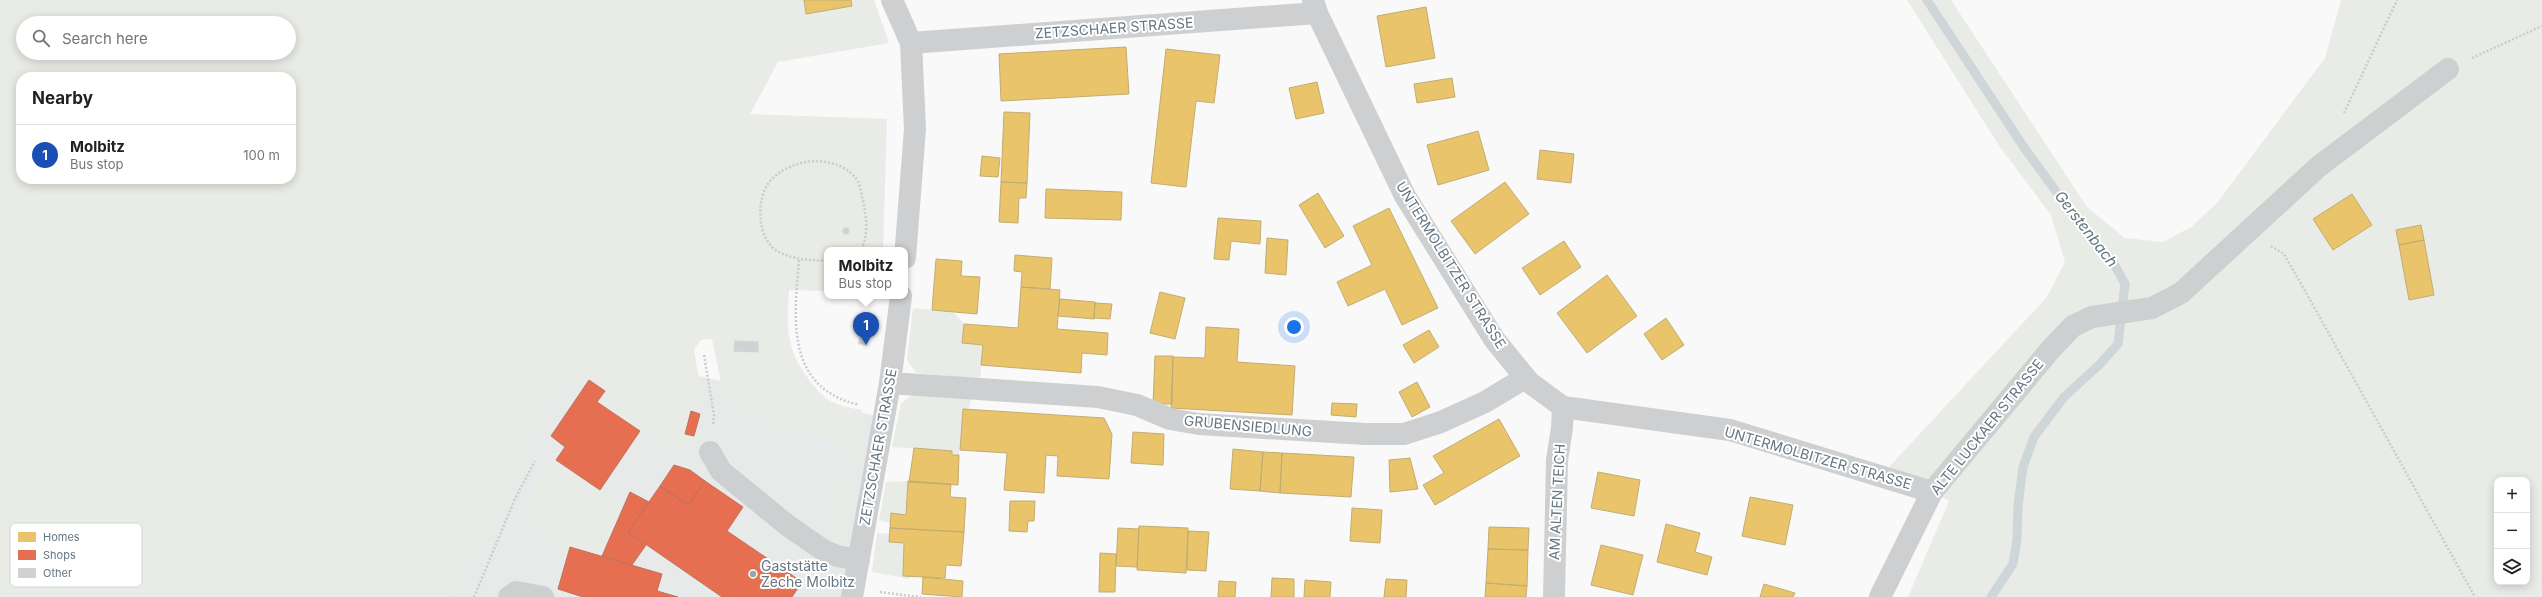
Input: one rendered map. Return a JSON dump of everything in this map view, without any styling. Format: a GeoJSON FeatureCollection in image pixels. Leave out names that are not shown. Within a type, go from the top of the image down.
{"type":"FeatureCollection","features":[{"type":"Feature","properties":{"kind":"street"},"geometry":{"type":"LineString","coordinates":[[892,0],[911,43],[915,129],[906,247]]}},
{"type":"Feature","properties":{"kind":"street","name":"ZETZSCHAER STRASSE"},"geometry":{"type":"LineString","coordinates":[[911,43],[1315,6]]}},
{"type":"Feature","properties":{"kind":"street","name":"UNTERMOLBITZER STRASSE"},"geometry":{"type":"LineString","coordinates":[[1315,6],[1405,196],[1494,339],[1526,378],[1563,407],[1730,430],[1932,492]]}},
{"type":"Feature","properties":{"kind":"street"},"geometry":{"type":"LineString","coordinates":[[2248,230],[2318,167],[2448,69]]}},
{"type":"Feature","properties":{"kind":"street","name":"ALTE LUCKAER STRASSE"},"geometry":{"type":"LineString","coordinates":[[1880,597],[1932,492],[2051,349],[2073,326],[2092,317],[2152,308],[2181,292],[2248,230]]}},
{"type":"Feature","properties":{"kind":"street","name":"ZETZSCHAER STRASSE"},"geometry":{"type":"LineString","coordinates":[[853,593],[890,383],[901,299]]}},
{"type":"Feature","properties":{"kind":"street","name":"GRUBENSIEDLUNG"},"geometry":{"type":"LineString","coordinates":[[890,383],[1098,397],[1137,405],[1170,419],[1199,424],[1404,434],[1441,422],[1485,402],[1526,378]]}},
{"type":"Feature","properties":{"kind":"street","name":"AM ALTEN TEICH"},"geometry":{"type":"LineString","coordinates":[[1554,597],[1557,460],[1562,428],[1563,407]]}},
{"type":"Feature","properties":{"kind":"street"},"geometry":{"type":"LineString","coordinates":[[710,452],[721,472],[787,525],[823,550],[859,560]]}},
{"type":"Feature","properties":{"kind":"street"},"geometry":{"type":"LineString","coordinates":[[509,597],[516,592],[543,597]]}},
{"type":"Feature","properties":{"kind":"path"},"geometry":{"type":"LineString","coordinates":[[2340,120],[2397,0]]}},
{"type":"Feature","properties":{"kind":"path"},"geometry":{"type":"LineString","coordinates":[[2448,69],[2542,26]]}},
{"type":"Feature","properties":{"kind":"path"},"geometry":{"type":"LineString","coordinates":[[824,261],[799,260],[778,252],[764,235],[760,214],[762,199],[769,182],[781,172],[797,164],[810,161],[828,162],[844,168],[856,178],[866,211],[865,235],[861,247]]}},
{"type":"Feature","properties":{"kind":"path"},"geometry":{"type":"LineString","coordinates":[[2248,230],[2284,254],[2474,597]]}},
{"type":"Feature","properties":{"kind":"path"},"geometry":{"type":"LineString","coordinates":[[799,260],[796,316],[797,342],[805,367],[813,379],[827,391],[846,401],[885,409]]}},
{"type":"Feature","properties":{"kind":"path"},"geometry":{"type":"LineString","coordinates":[[704,355],[714,414],[710,452]]}},
{"type":"Feature","properties":{"kind":"path"},"geometry":{"type":"LineString","coordinates":[[474,597],[515,499],[535,461]]}},
{"type":"Feature","properties":{"kind":"path"},"geometry":{"type":"LineString","coordinates":[[853,593],[921,597]]}},
{"type":"Feature","properties":{"kind":"shaded area"},"geometry":{"type":"Polygon","coordinates":[[[0,0],[804,0],[806,14],[851,6],[851,0],[874,0],[889,43],[778,62],[750,114],[887,119],[883,247],[824,247],[824,291],[789,290],[789,336],[791,346],[800,367],[813,385],[831,401],[841,406],[862,410],[858,462],[847,460],[842,452],[843,442],[763,427],[765,414],[726,406],[712,339],[701,340],[694,350],[703,402],[694,446],[670,447],[640,431],[597,402],[605,391],[589,380],[579,395],[569,382],[518,452],[526,458],[477,555],[448,597],[0,597],[0,0]],[[734,340],[733,352],[759,353],[759,341],[734,340]]]}},
{"type":"Feature","properties":{"kind":"shaded area"},"geometry":{"type":"Polygon","coordinates":[[[1907,0],[1951,0],[2087,207],[2125,238],[2163,242],[2191,227],[2217,203],[2325,58],[2341,0],[2542,0],[2542,597],[1908,597],[1949,501],[1888,468],[2047,297],[2065,262],[2051,215],[2000,147],[1907,0]]]}},
{"type":"Feature","properties":{"kind":"shaded area"},"geometry":{"type":"Polygon","coordinates":[[[913,308],[953,312],[964,324],[962,343],[983,345],[980,379],[916,373],[907,360],[913,308]]]}},
{"type":"Feature","properties":{"kind":"shaded area"},"geometry":{"type":"Polygon","coordinates":[[[567,346],[876,416],[845,597],[332,597],[567,346]]]}},
{"type":"Feature","properties":{"kind":"shaded area"},"geometry":{"type":"Polygon","coordinates":[[[914,393],[971,397],[969,410],[963,410],[959,455],[952,455],[952,451],[892,447],[901,404],[914,393]]]}},
{"type":"Feature","properties":{"kind":"shaded area"},"geometry":{"type":"Polygon","coordinates":[[[556,460],[600,490],[621,511],[602,556],[570,547],[567,556],[550,551],[531,517],[536,471],[556,460]]]}},
{"type":"Feature","properties":{"kind":"shaded area"},"geometry":{"type":"Polygon","coordinates":[[[845,475],[855,476],[845,539],[835,545],[840,520],[831,509],[837,481],[845,475]]]}},
{"type":"Feature","properties":{"kind":"shaded area"},"geometry":{"type":"Polygon","coordinates":[[[908,481],[906,515],[891,514],[890,523],[879,520],[886,482],[908,481]]]}},
{"type":"Feature","properties":{"kind":"shaded area"},"geometry":{"type":"Polygon","coordinates":[[[877,533],[890,534],[904,543],[903,575],[910,576],[910,579],[872,572],[877,533]]]}},
{"type":"Feature","properties":{"kind":"building: Homes"},"geometry":{"type":"Polygon","coordinates":[[[804,0],[851,0],[852,6],[806,14],[804,0]]]}},
{"type":"Feature","properties":{"kind":"building: Homes"},"geometry":{"type":"Polygon","coordinates":[[[1426,7],[1435,58],[1386,67],[1377,16],[1426,7]]]}},
{"type":"Feature","properties":{"kind":"building: Homes"},"geometry":{"type":"Polygon","coordinates":[[[1126,47],[1129,94],[1001,101],[999,54],[1126,47]]]}},
{"type":"Feature","properties":{"kind":"building: Homes"},"geometry":{"type":"Polygon","coordinates":[[[1166,49],[1220,55],[1214,103],[1196,101],[1186,187],[1151,183],[1166,49]]]}},
{"type":"Feature","properties":{"kind":"building: Homes"},"geometry":{"type":"Polygon","coordinates":[[[1452,78],[1455,97],[1417,103],[1414,84],[1452,78]]]}},
{"type":"Feature","properties":{"kind":"building: Homes"},"geometry":{"type":"Polygon","coordinates":[[[1317,82],[1324,113],[1296,119],[1289,88],[1317,82]]]}},
{"type":"Feature","properties":{"kind":"building: Homes"},"geometry":{"type":"Polygon","coordinates":[[[1004,112],[1030,113],[1027,183],[1001,182],[1004,112]]]}},
{"type":"Feature","properties":{"kind":"building: Homes"},"geometry":{"type":"Polygon","coordinates":[[[1478,131],[1489,170],[1438,185],[1427,145],[1478,131]]]}},
{"type":"Feature","properties":{"kind":"building: Homes"},"geometry":{"type":"Polygon","coordinates":[[[1540,150],[1574,154],[1571,183],[1537,179],[1540,150]]]}},
{"type":"Feature","properties":{"kind":"building: Homes"},"geometry":{"type":"Polygon","coordinates":[[[982,156],[1000,158],[998,177],[980,176],[982,156]]]}},
{"type":"Feature","properties":{"kind":"building: Homes"},"geometry":{"type":"Polygon","coordinates":[[[1001,182],[1027,183],[1026,198],[1019,198],[1018,223],[999,222],[1001,182]]]}},
{"type":"Feature","properties":{"kind":"building: Homes"},"geometry":{"type":"Polygon","coordinates":[[[1505,182],[1529,214],[1475,254],[1451,221],[1505,182]]]}},
{"type":"Feature","properties":{"kind":"building: Homes"},"geometry":{"type":"Polygon","coordinates":[[[1046,189],[1122,192],[1121,220],[1045,218],[1046,189]]]}},
{"type":"Feature","properties":{"kind":"building: Homes"},"geometry":{"type":"Polygon","coordinates":[[[1318,193],[1344,236],[1325,248],[1299,205],[1318,193]]]}},
{"type":"Feature","properties":{"kind":"building: Homes"},"geometry":{"type":"Polygon","coordinates":[[[2352,194],[2372,225],[2333,250],[2313,219],[2352,194]]]}},
{"type":"Feature","properties":{"kind":"building: Homes"},"geometry":{"type":"Polygon","coordinates":[[[1389,208],[1438,308],[1402,325],[1385,289],[1348,306],[1337,282],[1372,265],[1353,226],[1389,208]]]}},
{"type":"Feature","properties":{"kind":"building: Homes"},"geometry":{"type":"Polygon","coordinates":[[[1218,218],[1261,221],[1260,244],[1231,241],[1229,260],[1214,259],[1218,218]]]}},
{"type":"Feature","properties":{"kind":"building: Homes"},"geometry":{"type":"Polygon","coordinates":[[[2421,225],[2424,240],[2399,245],[2396,230],[2421,225]]]}},
{"type":"Feature","properties":{"kind":"building: Homes"},"geometry":{"type":"Polygon","coordinates":[[[1267,238],[1288,240],[1286,275],[1265,273],[1267,238]]]}},
{"type":"Feature","properties":{"kind":"building: Homes"},"geometry":{"type":"Polygon","coordinates":[[[2424,240],[2434,295],[2409,300],[2399,245],[2424,240]]]}},
{"type":"Feature","properties":{"kind":"building: Homes"},"geometry":{"type":"Polygon","coordinates":[[[1564,241],[1581,267],[1540,295],[1522,268],[1564,241]]]}},
{"type":"Feature","properties":{"kind":"building: Homes"},"geometry":{"type":"Polygon","coordinates":[[[1015,255],[1052,258],[1050,289],[1021,287],[1022,272],[1014,271],[1015,255]]]}},
{"type":"Feature","properties":{"kind":"building: Homes"},"geometry":{"type":"Polygon","coordinates":[[[936,259],[962,261],[961,276],[980,277],[977,314],[932,310],[936,259]]]}},
{"type":"Feature","properties":{"kind":"building: Homes"},"geometry":{"type":"Polygon","coordinates":[[[1607,275],[1637,316],[1587,353],[1557,313],[1607,275]]]}},
{"type":"Feature","properties":{"kind":"building: Homes"},"geometry":{"type":"Polygon","coordinates":[[[1021,287],[1060,290],[1057,329],[1108,333],[1107,355],[1082,353],[1081,373],[981,365],[983,345],[962,343],[964,324],[1018,328],[1021,287]]]}},
{"type":"Feature","properties":{"kind":"building: Homes"},"geometry":{"type":"Polygon","coordinates":[[[1160,292],[1185,298],[1175,339],[1150,333],[1160,292]]]}},
{"type":"Feature","properties":{"kind":"building: Homes"},"geometry":{"type":"Polygon","coordinates":[[[1060,299],[1095,302],[1094,319],[1058,316],[1060,299]]]}},
{"type":"Feature","properties":{"kind":"building: Homes"},"geometry":{"type":"Polygon","coordinates":[[[1095,303],[1112,304],[1110,319],[1094,318],[1095,303]]]}},
{"type":"Feature","properties":{"kind":"building: Homes"},"geometry":{"type":"Polygon","coordinates":[[[1666,318],[1684,345],[1662,360],[1644,334],[1666,318]]]}},
{"type":"Feature","properties":{"kind":"building: Homes"},"geometry":{"type":"Polygon","coordinates":[[[1206,327],[1239,329],[1237,362],[1295,366],[1292,415],[1171,408],[1173,357],[1205,358],[1206,327]]]}},
{"type":"Feature","properties":{"kind":"building: Homes"},"geometry":{"type":"Polygon","coordinates":[[[1429,330],[1439,347],[1414,363],[1403,345],[1429,330]]]}},
{"type":"Feature","properties":{"kind":"building: Homes"},"geometry":{"type":"Polygon","coordinates":[[[1155,356],[1173,356],[1172,404],[1153,404],[1155,356]]]}},
{"type":"Feature","properties":{"kind":"building: Homes"},"geometry":{"type":"Polygon","coordinates":[[[1417,382],[1430,407],[1412,417],[1399,392],[1417,382]]]}},
{"type":"Feature","properties":{"kind":"building: Homes"},"geometry":{"type":"Polygon","coordinates":[[[1332,403],[1357,404],[1356,417],[1331,415],[1332,403]]]}},
{"type":"Feature","properties":{"kind":"building: Homes"},"geometry":{"type":"Polygon","coordinates":[[[963,409],[1104,418],[1112,434],[1109,479],[1057,476],[1058,456],[1046,455],[1044,493],[1004,490],[1007,453],[960,450],[963,409]]]}},
{"type":"Feature","properties":{"kind":"building: Homes"},"geometry":{"type":"Polygon","coordinates":[[[1499,419],[1520,456],[1435,505],[1423,485],[1444,473],[1433,456],[1499,419]]]}},
{"type":"Feature","properties":{"kind":"building: Homes"},"geometry":{"type":"Polygon","coordinates":[[[1133,432],[1164,434],[1163,465],[1131,463],[1133,432]]]}},
{"type":"Feature","properties":{"kind":"building: Homes"},"geometry":{"type":"Polygon","coordinates":[[[914,448],[952,451],[952,455],[959,455],[958,485],[909,482],[914,448]]]}},
{"type":"Feature","properties":{"kind":"building: Homes"},"geometry":{"type":"Polygon","coordinates":[[[1233,449],[1263,452],[1260,491],[1230,489],[1233,449]]]}},
{"type":"Feature","properties":{"kind":"building: Homes"},"geometry":{"type":"Polygon","coordinates":[[[1263,452],[1282,453],[1280,493],[1260,491],[1263,452]]]}},
{"type":"Feature","properties":{"kind":"building: Homes"},"geometry":{"type":"Polygon","coordinates":[[[1282,453],[1354,457],[1351,497],[1280,493],[1282,453]]]}},
{"type":"Feature","properties":{"kind":"building: Homes"},"geometry":{"type":"Polygon","coordinates":[[[1410,458],[1418,489],[1390,492],[1389,460],[1410,458]]]}},
{"type":"Feature","properties":{"kind":"building: Homes"},"geometry":{"type":"Polygon","coordinates":[[[1598,472],[1640,480],[1634,516],[1591,508],[1598,472]]]}},
{"type":"Feature","properties":{"kind":"building: Homes"},"geometry":{"type":"Polygon","coordinates":[[[908,481],[951,484],[950,497],[966,498],[964,532],[890,528],[891,513],[906,515],[908,481]]]}},
{"type":"Feature","properties":{"kind":"building: Homes"},"geometry":{"type":"Polygon","coordinates":[[[1750,497],[1793,505],[1785,545],[1742,536],[1750,497]]]}},
{"type":"Feature","properties":{"kind":"building: Homes"},"geometry":{"type":"Polygon","coordinates":[[[1010,501],[1035,501],[1034,521],[1028,521],[1027,532],[1009,531],[1010,501]]]}},
{"type":"Feature","properties":{"kind":"building: Homes"},"geometry":{"type":"Polygon","coordinates":[[[1352,508],[1382,510],[1380,543],[1350,541],[1352,508]]]}},
{"type":"Feature","properties":{"kind":"building: Homes"},"geometry":{"type":"Polygon","coordinates":[[[1666,524],[1700,533],[1695,552],[1712,557],[1707,575],[1657,562],[1666,524]]]}},
{"type":"Feature","properties":{"kind":"building: Homes"},"geometry":{"type":"Polygon","coordinates":[[[1139,526],[1188,528],[1186,573],[1137,570],[1139,526]]]}},
{"type":"Feature","properties":{"kind":"building: Homes"},"geometry":{"type":"Polygon","coordinates":[[[1489,527],[1529,528],[1528,550],[1488,549],[1489,527]]]}},
{"type":"Feature","properties":{"kind":"building: Homes"},"geometry":{"type":"Polygon","coordinates":[[[890,528],[964,532],[961,566],[946,565],[945,578],[903,576],[904,543],[889,542],[890,528]]]}},
{"type":"Feature","properties":{"kind":"building: Homes"},"geometry":{"type":"Polygon","coordinates":[[[1118,528],[1139,529],[1137,567],[1116,566],[1118,528]]]}},
{"type":"Feature","properties":{"kind":"building: Homes"},"geometry":{"type":"Polygon","coordinates":[[[1188,531],[1209,532],[1206,571],[1187,570],[1188,531]]]}},
{"type":"Feature","properties":{"kind":"building: Homes"},"geometry":{"type":"Polygon","coordinates":[[[1601,545],[1643,555],[1633,595],[1591,585],[1601,545]]]}},
{"type":"Feature","properties":{"kind":"building: Homes"},"geometry":{"type":"Polygon","coordinates":[[[1488,549],[1528,550],[1527,586],[1486,583],[1488,549]]]}},
{"type":"Feature","properties":{"kind":"building: Homes"},"geometry":{"type":"Polygon","coordinates":[[[1100,553],[1116,554],[1115,592],[1099,592],[1100,553]]]}},
{"type":"Feature","properties":{"kind":"building: Homes"},"geometry":{"type":"Polygon","coordinates":[[[923,577],[963,581],[962,597],[922,594],[923,577]]]}},
{"type":"Feature","properties":{"kind":"building: Homes"},"geometry":{"type":"Polygon","coordinates":[[[1272,578],[1294,579],[1294,597],[1271,597],[1272,578]]]}},
{"type":"Feature","properties":{"kind":"building: Homes"},"geometry":{"type":"Polygon","coordinates":[[[1386,579],[1407,580],[1406,597],[1384,597],[1386,579]]]}},
{"type":"Feature","properties":{"kind":"building: Homes"},"geometry":{"type":"Polygon","coordinates":[[[1305,580],[1331,582],[1330,597],[1304,597],[1305,580]]]}},
{"type":"Feature","properties":{"kind":"building: Homes"},"geometry":{"type":"Polygon","coordinates":[[[1219,581],[1236,582],[1235,597],[1218,597],[1219,581]]]}},
{"type":"Feature","properties":{"kind":"building: Homes"},"geometry":{"type":"Polygon","coordinates":[[[1486,583],[1527,586],[1526,597],[1485,597],[1486,583]]]}},
{"type":"Feature","properties":{"kind":"building: Homes"},"geometry":{"type":"Polygon","coordinates":[[[1764,584],[1795,593],[1793,597],[1760,597],[1764,584]]]}},
{"type":"Feature","properties":{"kind":"building: Shops"},"geometry":{"type":"Polygon","coordinates":[[[589,380],[605,391],[597,402],[640,431],[600,490],[556,460],[565,447],[551,436],[589,380]]]}},
{"type":"Feature","properties":{"kind":"building: Shops"},"geometry":{"type":"Polygon","coordinates":[[[691,411],[700,414],[694,436],[685,434],[691,411]]]}},
{"type":"Feature","properties":{"kind":"building: Shops"},"geometry":{"type":"Polygon","coordinates":[[[674,465],[690,470],[705,481],[688,505],[660,486],[674,465]]]}},
{"type":"Feature","properties":{"kind":"building: Shops"},"geometry":{"type":"Polygon","coordinates":[[[705,481],[743,507],[727,531],[802,582],[792,597],[722,597],[628,532],[660,486],[688,505],[705,481]]]}},
{"type":"Feature","properties":{"kind":"building: Shops"},"geometry":{"type":"Polygon","coordinates":[[[630,492],[649,502],[628,532],[646,545],[632,565],[602,556],[630,492]]]}},
{"type":"Feature","properties":{"kind":"building: Shops"},"geometry":{"type":"Polygon","coordinates":[[[570,547],[662,574],[657,591],[678,597],[583,597],[558,589],[570,547]]]}},
{"type":"Feature","properties":{"kind":"building: Other"},"geometry":{"type":"Polygon","coordinates":[[[844,227],[848,227],[850,231],[848,235],[844,235],[842,233],[842,229],[844,227]]]}},
{"type":"Feature","properties":{"kind":"building: Other"},"geometry":{"type":"Polygon","coordinates":[[[861,326],[870,327],[867,346],[858,344],[861,326]]]}},
{"type":"Feature","properties":{"kind":"building: Other"},"geometry":{"type":"Polygon","coordinates":[[[734,340],[759,341],[759,353],[733,352],[734,340]]]}},
{"type":"Feature","properties":{"kind":"waterway","name":"Gerstenbach"},"geometry":{"type":"LineString","coordinates":[[1927,0],[2023,146],[2089,237],[2112,260],[2125,284],[2118,344],[2099,365],[2064,397],[2034,437],[2023,467],[2018,506],[2017,539],[2013,564],[1991,597]]}},
{"type":"Feature","properties":{"kind":"place","name":"Molbitz"},"geometry":{"type":"Point","coordinates":[866,345]}},
{"type":"Feature","properties":{"kind":"place","name":"Gaststätte Zeche Molbitz"},"geometry":{"type":"Point","coordinates":[753,574]}}]}
